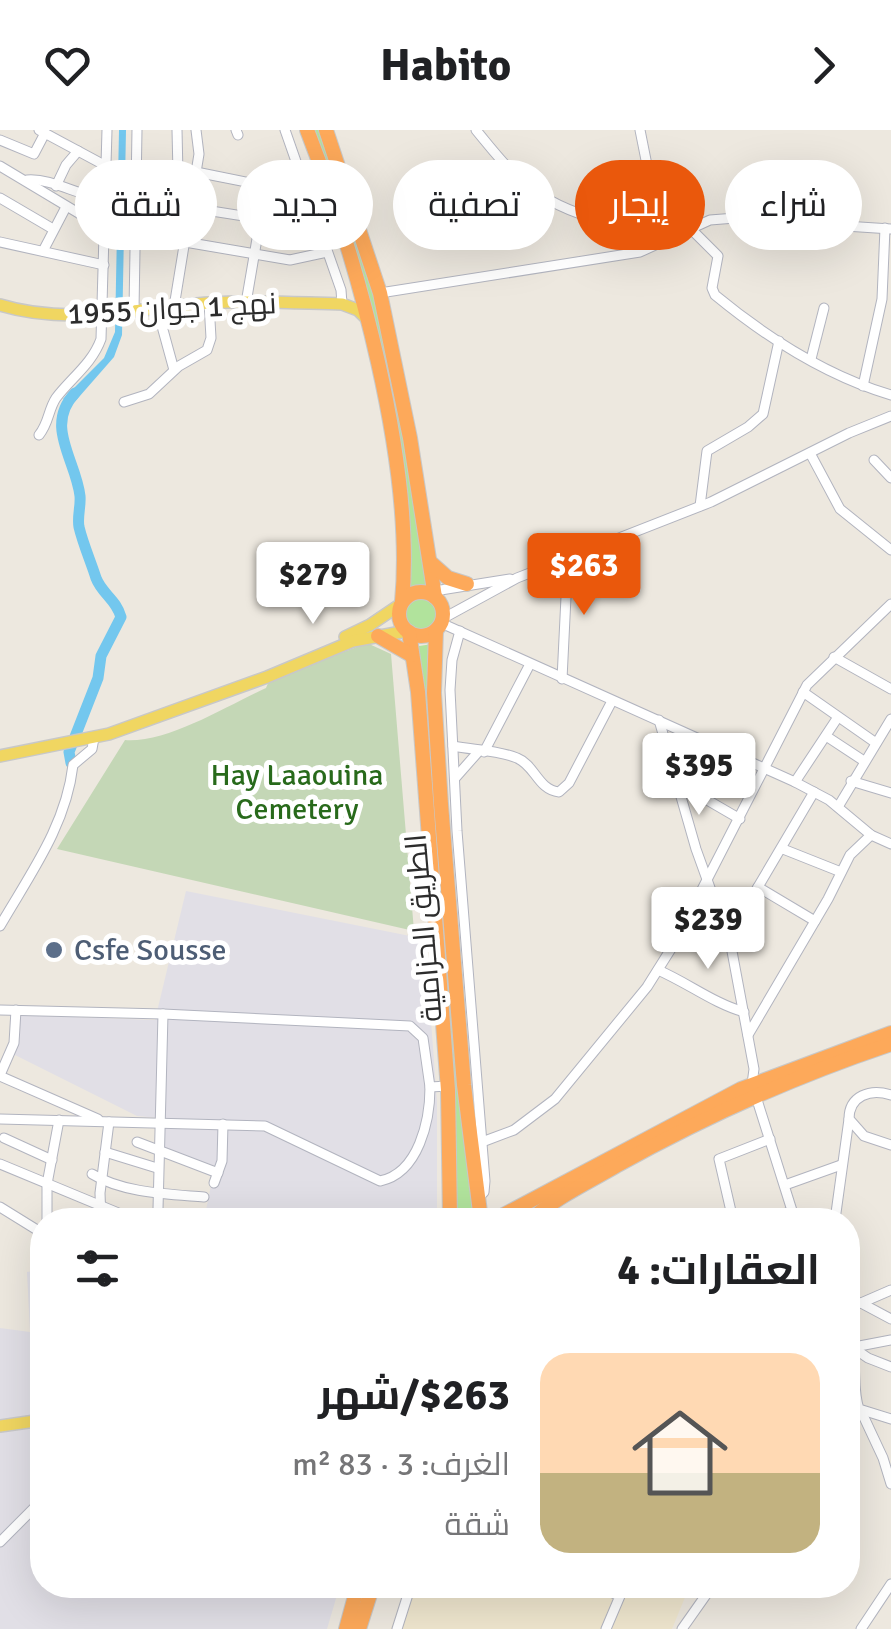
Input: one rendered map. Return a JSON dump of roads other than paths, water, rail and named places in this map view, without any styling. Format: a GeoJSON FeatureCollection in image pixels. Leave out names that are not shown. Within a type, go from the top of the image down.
{"type":"FeatureCollection","features":[{"type":"Feature","properties":{"kind":"highway","name":"الطريق الحزامية"},"geometry":{"type":"LineString","coordinates":[[307,130],[365,317],[401,507],[405,544],[400,620],[408,632],[418,692],[448,1086],[450,1208]]}},
{"type":"Feature","properties":{"kind":"highway","name":"الطريق الحزامية"},"geometry":{"type":"LineString","coordinates":[[326,130],[380,293],[410,438],[430,593],[442,607],[434,693],[441,804],[464,1085],[480,1208]]}},
{"type":"Feature","properties":{"kind":"highway"},"geometry":{"type":"LineString","coordinates":[[428,558],[440,573],[467,584]]}},
{"type":"Feature","properties":{"kind":"highway"},"geometry":{"type":"LineString","coordinates":[[402,602],[430,593]]}},
{"type":"Feature","properties":{"kind":"highway"},"geometry":{"type":"LineString","coordinates":[[408,632],[425,636],[439,624]]}},
{"type":"Feature","properties":{"kind":"highway"},"geometry":{"type":"LineString","coordinates":[[378,636],[411,655]]}},
{"type":"Feature","properties":{"kind":"highway"},"geometry":{"type":"LineString","coordinates":[[518,1208],[760,1087],[891,1033]]}},
{"type":"Feature","properties":{"kind":"highway"},"geometry":{"type":"LineString","coordinates":[[547,1208],[760,1087],[891,1044]]}},
{"type":"Feature","properties":{"kind":"highway"},"geometry":{"type":"LineString","coordinates":[[480,1200],[488,1208]]}},
{"type":"Feature","properties":{"kind":"highway"},"geometry":{"type":"LineString","coordinates":[[343,1629],[358,1598]]}},
{"type":"Feature","properties":{"kind":"highway"},"geometry":{"type":"LineString","coordinates":[[360,1598],[361,1629]]}},
{"type":"Feature","properties":{"kind":"main road"},"geometry":{"type":"LineString","coordinates":[[358,290],[344,304],[365,317]]}},
{"type":"Feature","properties":{"kind":"main road","name":"نهج 1 جوان 1955"},"geometry":{"type":"LineString","coordinates":[[0,305],[50,316],[210,304],[344,304]]}},
{"type":"Feature","properties":{"kind":"main road"},"geometry":{"type":"LineString","coordinates":[[246,682],[295,656],[360,630],[402,602]]}},
{"type":"Feature","properties":{"kind":"main road"},"geometry":{"type":"LineString","coordinates":[[0,756],[92,738],[202,701],[352,641],[408,632]]}},
{"type":"Feature","properties":{"kind":"main road"},"geometry":{"type":"LineString","coordinates":[[0,1426],[30,1422]]}},
{"type":"Feature","properties":{"kind":"street"},"geometry":{"type":"LineString","coordinates":[[106,160],[107,130]]}},
{"type":"Feature","properties":{"kind":"street"},"geometry":{"type":"LineString","coordinates":[[135,160],[137,130]]}},
{"type":"Feature","properties":{"kind":"street"},"geometry":{"type":"LineString","coordinates":[[177,130],[178,160]]}},
{"type":"Feature","properties":{"kind":"street"},"geometry":{"type":"LineString","coordinates":[[196,130],[197,160]]}},
{"type":"Feature","properties":{"kind":"street"},"geometry":{"type":"LineString","coordinates":[[285,130],[296,160]]}},
{"type":"Feature","properties":{"kind":"street"},"geometry":{"type":"LineString","coordinates":[[476,130],[520,180],[560,208],[575,211]]}},
{"type":"Feature","properties":{"kind":"street"},"geometry":{"type":"LineString","coordinates":[[640,130],[646,160]]}},
{"type":"Feature","properties":{"kind":"street"},"geometry":{"type":"LineString","coordinates":[[0,140],[34,154],[42,132],[95,160]]}},
{"type":"Feature","properties":{"kind":"street"},"geometry":{"type":"LineString","coordinates":[[56,186],[78,151]]}},
{"type":"Feature","properties":{"kind":"street"},"geometry":{"type":"LineString","coordinates":[[0,166],[75,212]]}},
{"type":"Feature","properties":{"kind":"street"},"geometry":{"type":"LineString","coordinates":[[24,180],[38,179],[75,193]]}},
{"type":"Feature","properties":{"kind":"street"},"geometry":{"type":"LineString","coordinates":[[0,198],[53,228]]}},
{"type":"Feature","properties":{"kind":"street"},"geometry":{"type":"LineString","coordinates":[[44,251],[66,207]]}},
{"type":"Feature","properties":{"kind":"street"},"geometry":{"type":"LineString","coordinates":[[705,222],[764,214],[888,229],[882,299],[863,386]]}},
{"type":"Feature","properties":{"kind":"street"},"geometry":{"type":"LineString","coordinates":[[0,242],[104,265]]}},
{"type":"Feature","properties":{"kind":"street"},"geometry":{"type":"LineString","coordinates":[[705,243],[718,256],[712,288],[715,295],[810,359],[863,386],[891,394]]}},
{"type":"Feature","properties":{"kind":"street"},"geometry":{"type":"LineString","coordinates":[[217,248],[290,260],[327,252],[344,304]]}},
{"type":"Feature","properties":{"kind":"street"},"geometry":{"type":"LineString","coordinates":[[105,250],[104,265],[119,312]]}},
{"type":"Feature","properties":{"kind":"street"},"geometry":{"type":"LineString","coordinates":[[39,435],[48,425],[54,401],[96,352],[119,312],[128,250]]}},
{"type":"Feature","properties":{"kind":"street"},"geometry":{"type":"LineString","coordinates":[[174,306],[184,250]]}},
{"type":"Feature","properties":{"kind":"street"},"geometry":{"type":"LineString","coordinates":[[246,303],[255,250]]}},
{"type":"Feature","properties":{"kind":"street"},"geometry":{"type":"LineString","coordinates":[[380,293],[644,250]]}},
{"type":"Feature","properties":{"kind":"street"},"geometry":{"type":"LineString","coordinates":[[124,402],[148,394],[174,370],[209,347],[210,304]]}},
{"type":"Feature","properties":{"kind":"street"},"geometry":{"type":"LineString","coordinates":[[157,308],[174,370]]}},
{"type":"Feature","properties":{"kind":"street"},"geometry":{"type":"LineString","coordinates":[[810,359],[824,308]]}},
{"type":"Feature","properties":{"kind":"street"},"geometry":{"type":"LineString","coordinates":[[700,506],[708,451],[763,414],[779,341]]}},
{"type":"Feature","properties":{"kind":"street"},"geometry":{"type":"LineString","coordinates":[[439,624],[517,578],[700,506],[891,416]]}},
{"type":"Feature","properties":{"kind":"street"},"geometry":{"type":"LineString","coordinates":[[810,453],[840,509],[891,550]]}},
{"type":"Feature","properties":{"kind":"street"},"geometry":{"type":"LineString","coordinates":[[874,460],[891,478]]}},
{"type":"Feature","properties":{"kind":"street"},"geometry":{"type":"LineString","coordinates":[[562,678],[568,556]]}},
{"type":"Feature","properties":{"kind":"street"},"geometry":{"type":"LineString","coordinates":[[430,593],[517,578]]}},
{"type":"Feature","properties":{"kind":"street"},"geometry":{"type":"LineString","coordinates":[[482,1142],[514,1130],[555,1099],[658,970],[803,692],[834,657],[887,616],[891,604]]}},
{"type":"Feature","properties":{"kind":"street"},"geometry":{"type":"LineString","coordinates":[[439,624],[796,782],[838,807],[871,835],[891,844]]}},
{"type":"Feature","properties":{"kind":"street"},"geometry":{"type":"LineString","coordinates":[[460,631],[450,677],[452,746],[485,1187],[480,1200]]}},
{"type":"Feature","properties":{"kind":"street"},"geometry":{"type":"LineString","coordinates":[[834,657],[891,688]]}},
{"type":"Feature","properties":{"kind":"street"},"geometry":{"type":"LineString","coordinates":[[456,777],[482,751],[530,664]]}},
{"type":"Feature","properties":{"kind":"street"},"geometry":{"type":"LineString","coordinates":[[803,692],[876,743]]}},
{"type":"Feature","properties":{"kind":"street"},"geometry":{"type":"LineString","coordinates":[[452,746],[521,760],[546,788],[558,792],[569,783],[612,701]]}},
{"type":"Feature","properties":{"kind":"street"},"geometry":{"type":"LineString","coordinates":[[796,782],[838,718]]}},
{"type":"Feature","properties":{"kind":"street"},"geometry":{"type":"LineString","coordinates":[[659,720],[731,946],[770,1139],[791,1208]]}},
{"type":"Feature","properties":{"kind":"street"},"geometry":{"type":"LineString","coordinates":[[838,807],[891,720]]}},
{"type":"Feature","properties":{"kind":"street"},"geometry":{"type":"LineString","coordinates":[[826,736],[864,761]]}},
{"type":"Feature","properties":{"kind":"street"},"geometry":{"type":"LineString","coordinates":[[0,926],[60,822],[74,765],[92,749],[92,738]]}},
{"type":"Feature","properties":{"kind":"street"},"geometry":{"type":"LineString","coordinates":[[852,782],[891,793]]}},
{"type":"Feature","properties":{"kind":"street"},"geometry":{"type":"LineString","coordinates":[[678,783],[740,819]]}},
{"type":"Feature","properties":{"kind":"street"},"geometry":{"type":"LineString","coordinates":[[731,946],[758,887],[814,792]]}},
{"type":"Feature","properties":{"kind":"street"},"geometry":{"type":"LineString","coordinates":[[748,1035],[850,855],[871,835]]}},
{"type":"Feature","properties":{"kind":"street"},"geometry":{"type":"LineString","coordinates":[[783,849],[841,872]]}},
{"type":"Feature","properties":{"kind":"street"},"geometry":{"type":"LineString","coordinates":[[758,887],[815,921]]}},
{"type":"Feature","properties":{"kind":"street"},"geometry":{"type":"LineString","coordinates":[[658,970],[695,986],[718,1004],[744,1012]]}},
{"type":"Feature","properties":{"kind":"street"},"geometry":{"type":"LineString","coordinates":[[0,1010],[410,1026],[423,1038],[430,1115],[414,1152],[399,1172],[380,1180],[279,1130],[158,1121],[3,1118],[2,1143],[52,1160]]}},
{"type":"Feature","properties":{"kind":"street"},"geometry":{"type":"LineString","coordinates":[[16,1010],[14,1043],[0,1076],[107,1122]]}},
{"type":"Feature","properties":{"kind":"street"},"geometry":{"type":"LineString","coordinates":[[158,1208],[163,1014]]}},
{"type":"Feature","properties":{"kind":"street"},"geometry":{"type":"LineString","coordinates":[[430,1087],[448,1086]]}},
{"type":"Feature","properties":{"kind":"street"},"geometry":{"type":"LineString","coordinates":[[836,1208],[850,1106],[854,1099],[878,1092],[891,1096]]}},
{"type":"Feature","properties":{"kind":"street"},"geometry":{"type":"LineString","coordinates":[[849,1119],[864,1136],[891,1145]]}},
{"type":"Feature","properties":{"kind":"street"},"geometry":{"type":"LineString","coordinates":[[47,1208],[47,1184],[60,1120]]}},
{"type":"Feature","properties":{"kind":"street"},"geometry":{"type":"LineString","coordinates":[[0,1164],[101,1207],[107,1122]]}},
{"type":"Feature","properties":{"kind":"street"},"geometry":{"type":"LineString","coordinates":[[137,1142],[216,1178],[222,1161],[223,1124]]}},
{"type":"Feature","properties":{"kind":"street"},"geometry":{"type":"LineString","coordinates":[[729,1208],[718,1159],[770,1139]]}},
{"type":"Feature","properties":{"kind":"street"},"geometry":{"type":"LineString","coordinates":[[106,1152],[157,1168]]}},
{"type":"Feature","properties":{"kind":"street"},"geometry":{"type":"LineString","coordinates":[[784,1185],[840,1165]]}},
{"type":"Feature","properties":{"kind":"street"},"geometry":{"type":"LineString","coordinates":[[92,1174],[157,1193],[204,1197]]}},
{"type":"Feature","properties":{"kind":"street"},"geometry":{"type":"LineString","coordinates":[[0,1208],[30,1226]]}},
{"type":"Feature","properties":{"kind":"street"},"geometry":{"type":"LineString","coordinates":[[861,1303],[891,1290]]}},
{"type":"Feature","properties":{"kind":"street"},"geometry":{"type":"LineString","coordinates":[[861,1303],[891,1319]]}},
{"type":"Feature","properties":{"kind":"street"},"geometry":{"type":"LineString","coordinates":[[860,1344],[891,1340]]}},
{"type":"Feature","properties":{"kind":"street"},"geometry":{"type":"LineString","coordinates":[[860,1353],[891,1367]]}},
{"type":"Feature","properties":{"kind":"street"},"geometry":{"type":"LineString","coordinates":[[860,1408],[884,1458],[891,1484]]}},
{"type":"Feature","properties":{"kind":"street"},"geometry":{"type":"LineString","coordinates":[[861,1411],[891,1420]]}},
{"type":"Feature","properties":{"kind":"street"},"geometry":{"type":"LineString","coordinates":[[0,1542],[30,1512]]}},
{"type":"Feature","properties":{"kind":"street"},"geometry":{"type":"LineString","coordinates":[[862,1629],[891,1584]]}},
{"type":"Feature","properties":{"kind":"street"},"geometry":{"type":"LineString","coordinates":[[397,1629],[407,1598]]}},
{"type":"Feature","properties":{"kind":"street"},"geometry":{"type":"LineString","coordinates":[[606,1629],[619,1598]]}},
{"type":"Feature","properties":{"kind":"street"},"geometry":{"type":"LineString","coordinates":[[682,1629],[704,1598]]}},
{"type":"Feature","properties":{"kind":"water"},"geometry":{"type":"Polygon","coordinates":[[[119,130],[126,130],[125,160],[118,160],[119,130]]]}},
{"type":"Feature","properties":{"kind":"water"},"geometry":{"type":"Polygon","coordinates":[[[117,250],[124,250],[122,335],[114,357],[72,405],[63,399],[104,358],[115,332],[117,250]]]}},
{"type":"Feature","properties":{"kind":"waterway"},"geometry":{"type":"LineString","coordinates":[[71,763],[69,752],[98,678],[101,656],[121,617],[96,578],[79,527],[80,496],[62,431],[66,405],[75,393]]}},
{"type":"Feature","properties":{"kind":"place","name":"Csfe Sousse"},"geometry":{"type":"Point","coordinates":[54,950]}},
{"type":"Feature","properties":{"kind":"park label","name":"Hay Laaouina Cemetery"},"geometry":{"type":"Point","coordinates":[297,792]}}]}
